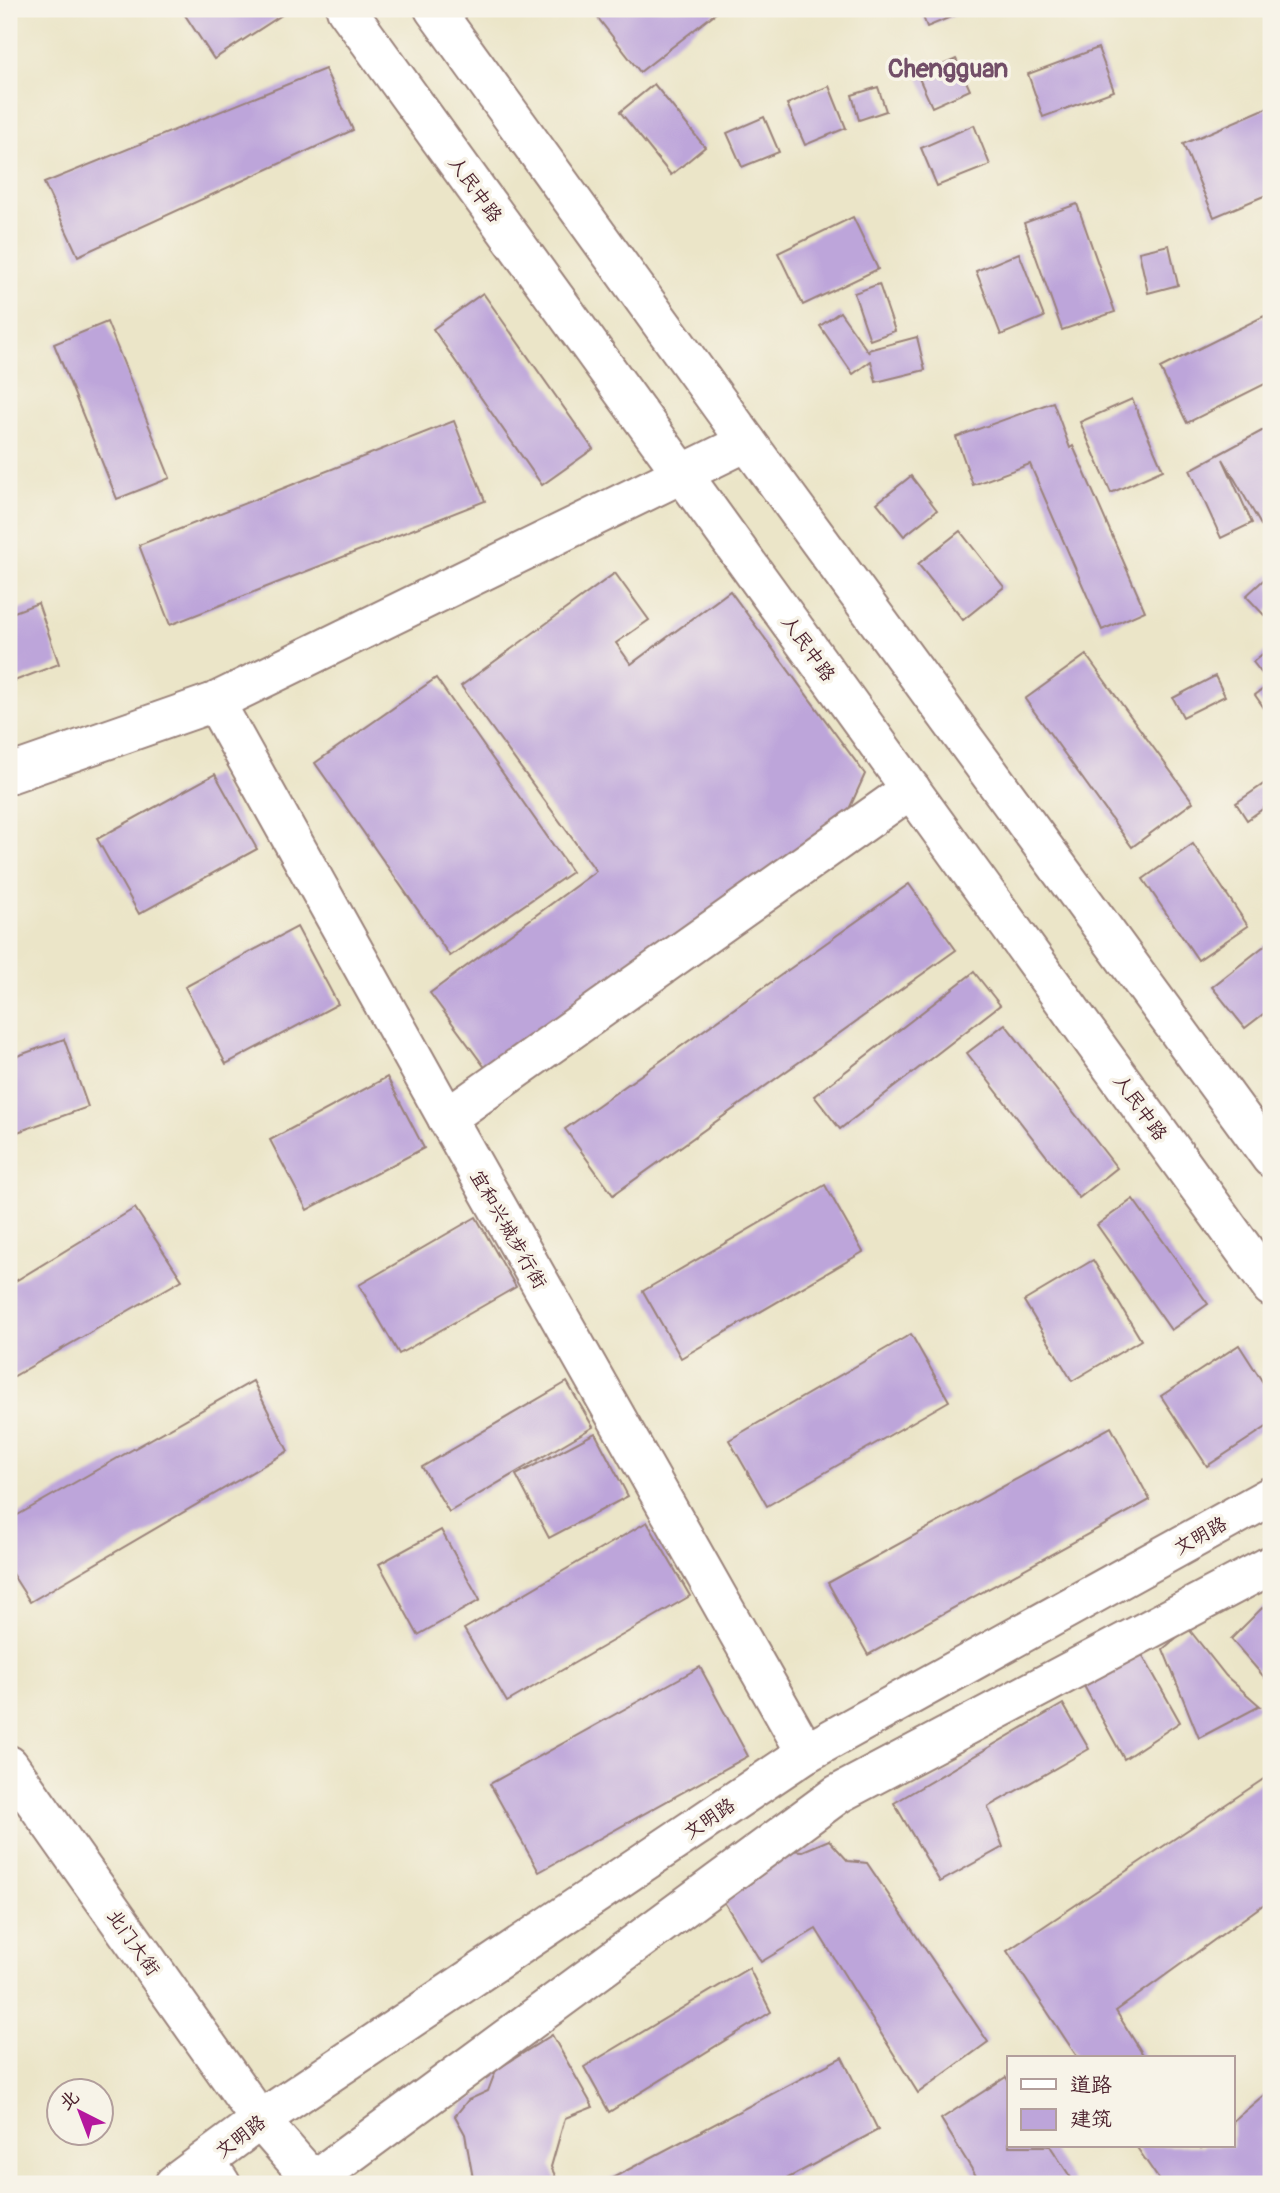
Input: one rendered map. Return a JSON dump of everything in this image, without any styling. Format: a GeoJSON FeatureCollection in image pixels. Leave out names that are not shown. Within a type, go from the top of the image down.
{"type":"FeatureCollection","features":[{"type":"Feature","properties":{"kind":"main road","name":"人民中路"},"geometry":{"type":"LineString","coordinates":[[346,9],[1271,1287]]}},
{"type":"Feature","properties":{"kind":"main road"},"geometry":{"type":"LineString","coordinates":[[434,9],[1271,1158]]}},
{"type":"Feature","properties":{"kind":"main road"},"geometry":{"type":"LineString","coordinates":[[9,774],[215,702],[747,442]]}},
{"type":"Feature","properties":{"kind":"main road","name":"宜和兴城步行街"},"geometry":{"type":"LineString","coordinates":[[215,702],[806,1754]]}},
{"type":"Feature","properties":{"kind":"main road"},"geometry":{"type":"LineString","coordinates":[[447,1118],[911,789]]}},
{"type":"Feature","properties":{"kind":"main road","name":"文明路"},"geometry":{"type":"LineString","coordinates":[[174,2184],[213,2172],[260,2120],[806,1754],[1271,1496]]}},
{"type":"Feature","properties":{"kind":"main road"},"geometry":{"type":"LineString","coordinates":[[313,2183],[838,1794],[1271,1565]]}},
{"type":"Feature","properties":{"kind":"main road","name":"北门大街"},"geometry":{"type":"LineString","coordinates":[[9,1765],[260,2120],[313,2183]]}},
{"type":"Feature","properties":{"kind":"building"},"geometry":{"type":"Polygon","coordinates":[[[181,9],[291,9],[214,59],[181,9]]]}},
{"type":"Feature","properties":{"kind":"building"},"geometry":{"type":"Polygon","coordinates":[[[591,9],[714,9],[717,12],[640,72],[591,9]]]}},
{"type":"Feature","properties":{"kind":"building"},"geometry":{"type":"Polygon","coordinates":[[[920,9],[970,9],[927,27],[920,9]]]}},
{"type":"Feature","properties":{"kind":"building"},"geometry":{"type":"Polygon","coordinates":[[[1098,48],[1114,91],[1043,117],[1028,74],[1098,48]]]}},
{"type":"Feature","properties":{"kind":"building"},"geometry":{"type":"Polygon","coordinates":[[[956,59],[970,90],[932,107],[918,76],[956,59]]]}},
{"type":"Feature","properties":{"kind":"building"},"geometry":{"type":"Polygon","coordinates":[[[325,69],[353,130],[78,256],[44,183],[325,69]]]}},
{"type":"Feature","properties":{"kind":"building"},"geometry":{"type":"Polygon","coordinates":[[[654,84],[705,147],[671,175],[620,112],[654,84]]]}},
{"type":"Feature","properties":{"kind":"building"},"geometry":{"type":"Polygon","coordinates":[[[829,86],[846,128],[805,145],[787,104],[829,86]]]}},
{"type":"Feature","properties":{"kind":"building"},"geometry":{"type":"Polygon","coordinates":[[[878,87],[886,111],[859,120],[852,95],[878,87]]]}},
{"type":"Feature","properties":{"kind":"building"},"geometry":{"type":"Polygon","coordinates":[[[1271,106],[1271,193],[1214,217],[1183,144],[1271,106]]]}},
{"type":"Feature","properties":{"kind":"building"},"geometry":{"type":"Polygon","coordinates":[[[764,117],[779,152],[742,167],[727,133],[764,117]]]}},
{"type":"Feature","properties":{"kind":"building"},"geometry":{"type":"Polygon","coordinates":[[[974,125],[990,165],[937,186],[921,148],[974,125]]]}},
{"type":"Feature","properties":{"kind":"building"},"geometry":{"type":"Polygon","coordinates":[[[1077,204],[1115,312],[1062,330],[1024,223],[1077,204]]]}},
{"type":"Feature","properties":{"kind":"building"},"geometry":{"type":"Polygon","coordinates":[[[853,217],[878,269],[803,305],[778,253],[853,217]]]}},
{"type":"Feature","properties":{"kind":"building"},"geometry":{"type":"Polygon","coordinates":[[[1169,245],[1178,285],[1148,293],[1139,252],[1169,245]]]}},
{"type":"Feature","properties":{"kind":"building"},"geometry":{"type":"Polygon","coordinates":[[[1019,253],[1044,317],[1001,335],[976,271],[1019,253]]]}},
{"type":"Feature","properties":{"kind":"building"},"geometry":{"type":"Polygon","coordinates":[[[879,284],[895,331],[870,340],[854,293],[879,284]]]}},
{"type":"Feature","properties":{"kind":"building"},"geometry":{"type":"Polygon","coordinates":[[[483,293],[593,449],[542,485],[433,329],[483,293]]]}},
{"type":"Feature","properties":{"kind":"building"},"geometry":{"type":"Polygon","coordinates":[[[840,312],[869,353],[868,350],[917,337],[925,370],[876,382],[871,361],[853,374],[820,326],[840,312]]]}},
{"type":"Feature","properties":{"kind":"building"},"geometry":{"type":"Polygon","coordinates":[[[1264,316],[1271,331],[1271,381],[1187,423],[1160,368],[1264,316]]]}},
{"type":"Feature","properties":{"kind":"building"},"geometry":{"type":"Polygon","coordinates":[[[107,322],[170,478],[117,499],[54,344],[107,322]]]}},
{"type":"Feature","properties":{"kind":"building"},"geometry":{"type":"Polygon","coordinates":[[[1132,399],[1163,470],[1111,493],[1080,422],[1132,399]]]}},
{"type":"Feature","properties":{"kind":"building"},"geometry":{"type":"Polygon","coordinates":[[[1053,402],[1070,448],[1073,446],[1145,611],[1102,630],[1030,464],[973,485],[956,437],[1053,402]]]}},
{"type":"Feature","properties":{"kind":"building"},"geometry":{"type":"Polygon","coordinates":[[[454,421],[485,501],[170,625],[139,545],[454,421]]]}},
{"type":"Feature","properties":{"kind":"building"},"geometry":{"type":"Polygon","coordinates":[[[1271,426],[1271,519],[1261,525],[1223,459],[1252,523],[1221,538],[1190,470],[1271,426]]]}},
{"type":"Feature","properties":{"kind":"building"},"geometry":{"type":"Polygon","coordinates":[[[911,476],[937,510],[904,536],[877,503],[911,476]]]}},
{"type":"Feature","properties":{"kind":"building"},"geometry":{"type":"Polygon","coordinates":[[[960,531],[1004,587],[963,620],[918,564],[960,531]]]}},
{"type":"Feature","properties":{"kind":"building"},"geometry":{"type":"Polygon","coordinates":[[[615,573],[649,620],[616,643],[631,664],[730,591],[865,774],[845,818],[492,1077],[430,993],[596,871],[461,686],[615,573]]]}},
{"type":"Feature","properties":{"kind":"building"},"geometry":{"type":"Polygon","coordinates":[[[1271,573],[1271,608],[1264,615],[1246,596],[1271,573]]]}},
{"type":"Feature","properties":{"kind":"building"},"geometry":{"type":"Polygon","coordinates":[[[38,603],[59,664],[9,683],[9,614],[38,603]]]}},
{"type":"Feature","properties":{"kind":"building"},"geometry":{"type":"Polygon","coordinates":[[[1271,647],[1271,718],[1255,695],[1270,684],[1253,662],[1271,647]]]}},
{"type":"Feature","properties":{"kind":"building"},"geometry":{"type":"Polygon","coordinates":[[[1086,655],[1193,802],[1132,847],[1025,699],[1086,655]]]}},
{"type":"Feature","properties":{"kind":"building"},"geometry":{"type":"Polygon","coordinates":[[[1215,676],[1225,696],[1183,717],[1173,698],[1215,676]]]}},
{"type":"Feature","properties":{"kind":"building"},"geometry":{"type":"Polygon","coordinates":[[[436,678],[572,872],[450,956],[315,763],[436,678]]]}},
{"type":"Feature","properties":{"kind":"building"},"geometry":{"type":"Polygon","coordinates":[[[215,774],[257,849],[139,914],[97,839],[215,774]]]}},
{"type":"Feature","properties":{"kind":"building"},"geometry":{"type":"Polygon","coordinates":[[[1271,779],[1271,803],[1247,820],[1236,803],[1271,779]]]}},
{"type":"Feature","properties":{"kind":"building"},"geometry":{"type":"Polygon","coordinates":[[[1193,844],[1248,926],[1198,960],[1143,879],[1193,844]]]}},
{"type":"Feature","properties":{"kind":"building"},"geometry":{"type":"Polygon","coordinates":[[[909,884],[956,950],[613,1195],[565,1129],[909,884]]]}},
{"type":"Feature","properties":{"kind":"building"},"geometry":{"type":"Polygon","coordinates":[[[297,927],[338,1004],[226,1064],[185,987],[297,927]]]}},
{"type":"Feature","properties":{"kind":"building"},"geometry":{"type":"Polygon","coordinates":[[[1268,943],[1271,948],[1271,1008],[1245,1028],[1212,987],[1268,943]]]}},
{"type":"Feature","properties":{"kind":"building"},"geometry":{"type":"Polygon","coordinates":[[[974,972],[1000,1005],[840,1129],[814,1096],[974,972]]]}},
{"type":"Feature","properties":{"kind":"building"},"geometry":{"type":"Polygon","coordinates":[[[1005,1024],[1117,1168],[1079,1198],[967,1053],[1005,1024]]]}},
{"type":"Feature","properties":{"kind":"building"},"geometry":{"type":"Polygon","coordinates":[[[64,1039],[88,1107],[9,1135],[9,1059],[64,1039]]]}},
{"type":"Feature","properties":{"kind":"building"},"geometry":{"type":"Polygon","coordinates":[[[387,1077],[424,1148],[307,1210],[270,1140],[387,1077]]]}},
{"type":"Feature","properties":{"kind":"building"},"geometry":{"type":"Polygon","coordinates":[[[825,1185],[863,1252],[681,1358],[643,1291],[825,1185]]]}},
{"type":"Feature","properties":{"kind":"building"},"geometry":{"type":"Polygon","coordinates":[[[1133,1199],[1208,1304],[1171,1330],[1097,1225],[1133,1199]]]}},
{"type":"Feature","properties":{"kind":"building"},"geometry":{"type":"Polygon","coordinates":[[[135,1208],[182,1280],[9,1379],[9,1285],[135,1208]]]}},
{"type":"Feature","properties":{"kind":"building"},"geometry":{"type":"Polygon","coordinates":[[[476,1217],[516,1287],[399,1354],[359,1285],[476,1217]]]}},
{"type":"Feature","properties":{"kind":"building"},"geometry":{"type":"Polygon","coordinates":[[[1093,1260],[1141,1340],[1072,1381],[1024,1301],[1093,1260]]]}},
{"type":"Feature","properties":{"kind":"building"},"geometry":{"type":"Polygon","coordinates":[[[911,1334],[949,1401],[767,1506],[729,1440],[911,1334]]]}},
{"type":"Feature","properties":{"kind":"building"},"geometry":{"type":"Polygon","coordinates":[[[1239,1345],[1271,1395],[1271,1424],[1207,1466],[1161,1396],[1239,1345]]]}},
{"type":"Feature","properties":{"kind":"building"},"geometry":{"type":"Polygon","coordinates":[[[253,1381],[288,1451],[30,1602],[9,1569],[9,1520],[253,1381]]]}},
{"type":"Feature","properties":{"kind":"building"},"geometry":{"type":"Polygon","coordinates":[[[567,1382],[593,1427],[449,1512],[422,1467],[567,1382]]]}},
{"type":"Feature","properties":{"kind":"building"},"geometry":{"type":"Polygon","coordinates":[[[1111,1427],[1150,1500],[868,1655],[828,1583],[1111,1427]]]}},
{"type":"Feature","properties":{"kind":"building"},"geometry":{"type":"Polygon","coordinates":[[[595,1433],[628,1496],[549,1538],[516,1475],[595,1433]]]}},
{"type":"Feature","properties":{"kind":"building"},"geometry":{"type":"Polygon","coordinates":[[[647,1522],[690,1596],[507,1702],[464,1629],[647,1522]]]}},
{"type":"Feature","properties":{"kind":"building"},"geometry":{"type":"Polygon","coordinates":[[[441,1530],[480,1600],[418,1635],[379,1564],[441,1530]]]}},
{"type":"Feature","properties":{"kind":"building"},"geometry":{"type":"Polygon","coordinates":[[[1263,1607],[1271,1612],[1271,1685],[1231,1639],[1263,1607]]]}},
{"type":"Feature","properties":{"kind":"building"},"geometry":{"type":"Polygon","coordinates":[[[1188,1628],[1226,1676],[1260,1706],[1199,1738],[1163,1649],[1188,1628]]]}},
{"type":"Feature","properties":{"kind":"building"},"geometry":{"type":"Polygon","coordinates":[[[1142,1654],[1180,1722],[1124,1759],[1084,1686],[1142,1654]]]}},
{"type":"Feature","properties":{"kind":"building"},"geometry":{"type":"Polygon","coordinates":[[[700,1667],[748,1756],[539,1872],[490,1784],[700,1667]]]}},
{"type":"Feature","properties":{"kind":"building"},"geometry":{"type":"Polygon","coordinates":[[[1063,1704],[1089,1749],[988,1807],[1003,1847],[940,1882],[894,1803],[1063,1704]]]}},
{"type":"Feature","properties":{"kind":"building"},"geometry":{"type":"Polygon","coordinates":[[[1271,1774],[1271,1899],[1116,2011],[1144,2056],[1077,2056],[1007,1951],[1271,1774]]]}},
{"type":"Feature","properties":{"kind":"building"},"geometry":{"type":"Polygon","coordinates":[[[829,1840],[848,1861],[867,1863],[988,2042],[918,2093],[816,1929],[761,1962],[724,1902],[786,1850],[803,1851],[829,1840]]]}},
{"type":"Feature","properties":{"kind":"building"},"geometry":{"type":"Polygon","coordinates":[[[749,1968],[771,2012],[609,2112],[584,2067],[749,1968]]]}},
{"type":"Feature","properties":{"kind":"building"},"geometry":{"type":"Polygon","coordinates":[[[552,2035],[593,2107],[565,2118],[551,2167],[559,2184],[474,2184],[465,2134],[455,2116],[468,2100],[488,2091],[496,2070],[552,2035]]]}},
{"type":"Feature","properties":{"kind":"building"},"geometry":{"type":"Polygon","coordinates":[[[842,2057],[878,2130],[777,2184],[601,2184],[842,2057]]]}},
{"type":"Feature","properties":{"kind":"building"},"geometry":{"type":"Polygon","coordinates":[[[1006,2077],[1007,2148],[1051,2148],[1075,2184],[981,2184],[941,2119],[1006,2077]]]}},
{"type":"Feature","properties":{"kind":"building"},"geometry":{"type":"Polygon","coordinates":[[[1271,2089],[1269,2184],[1162,2184],[1137,2148],[1234,2148],[1234,2120],[1271,2089]]]}},
{"type":"Feature","properties":{"kind":"district","name":"Chengguan"},"geometry":{"type":"Point","coordinates":[948,68]}}]}
